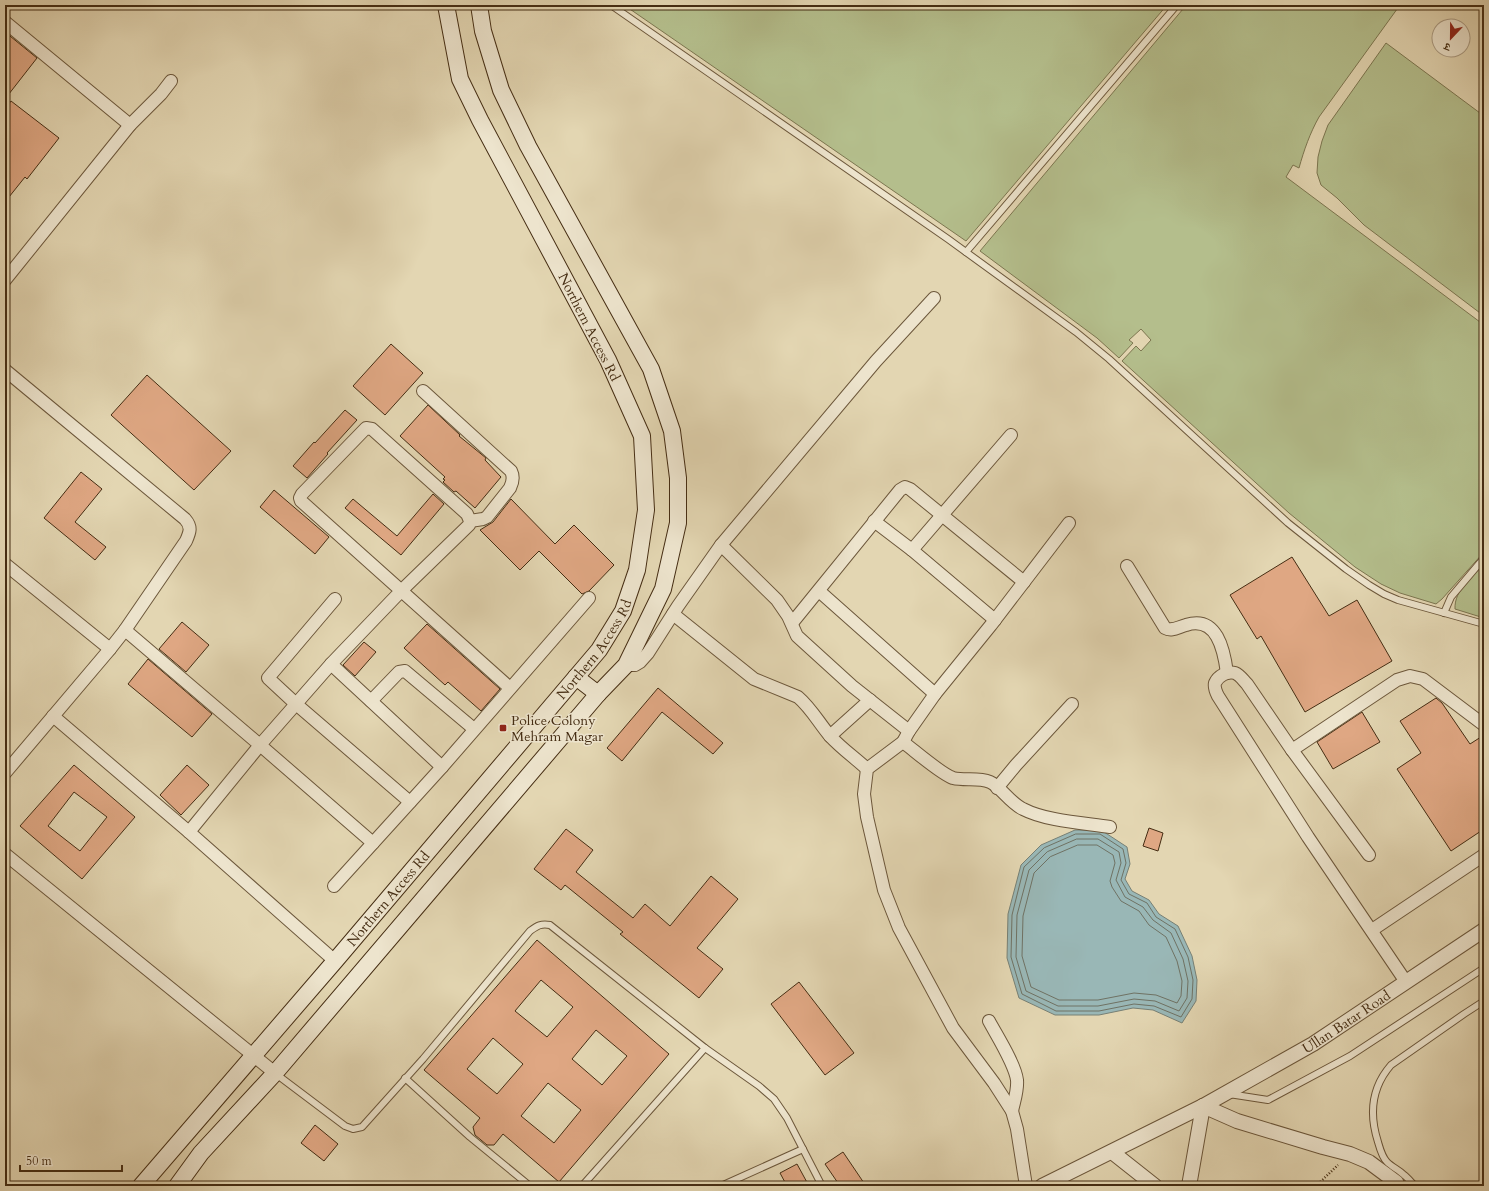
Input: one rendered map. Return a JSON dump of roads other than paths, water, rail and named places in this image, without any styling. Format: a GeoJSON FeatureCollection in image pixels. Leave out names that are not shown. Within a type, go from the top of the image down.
{"type":"FeatureCollection","features":[{"type":"Feature","properties":{"kind":"main road","name":"Northern Access Rd"},"geometry":{"type":"LineString","coordinates":[[141,1186],[254,1056],[599,650],[622,611],[637,570],[646,510],[642,436],[608,360],[483,127],[460,79],[446,5]]}},
{"type":"Feature","properties":{"kind":"main road","name":"Northern Access Rd"},"geometry":{"type":"LineString","coordinates":[[177,1186],[201,1153],[275,1073],[598,694],[626,666],[663,589],[678,523],[678,478],[672,431],[651,369],[528,146],[504,97],[483,31],[479,5]]}},
{"type":"Feature","properties":{"kind":"main road"},"geometry":{"type":"LineString","coordinates":[[576,677],[598,694]]}},
{"type":"Feature","properties":{"kind":"street"},"geometry":{"type":"LineString","coordinates":[[5,22],[130,125]]}},
{"type":"Feature","properties":{"kind":"street"},"geometry":{"type":"LineString","coordinates":[[5,280],[130,125],[161,94],[171,81]]}},
{"type":"Feature","properties":{"kind":"street"},"geometry":{"type":"LineString","coordinates":[[626,666],[635,665],[648,653],[673,614],[721,546],[876,361],[934,298]]}},
{"type":"Feature","properties":{"kind":"street"},"geometry":{"type":"LineString","coordinates":[[5,370],[189,524],[190,528],[186,541],[125,630],[5,773]]}},
{"type":"Feature","properties":{"kind":"street"},"geometry":{"type":"LineString","coordinates":[[423,391],[511,471],[513,475],[513,483],[510,488],[487,517],[470,521]]}},
{"type":"Feature","properties":{"kind":"street"},"geometry":{"type":"LineString","coordinates":[[189,832],[260,745],[331,664],[402,590],[466,529],[470,521],[467,514],[445,493],[372,429],[366,428],[302,494],[300,500],[402,590],[510,688]]}},
{"type":"Feature","properties":{"kind":"street"},"geometry":{"type":"LineString","coordinates":[[912,550],[940,515],[1011,435]]}},
{"type":"Feature","properties":{"kind":"street"},"geometry":{"type":"LineString","coordinates":[[792,623],[900,490],[905,487],[910,489],[1024,582]]}},
{"type":"Feature","properties":{"kind":"street"},"geometry":{"type":"LineString","coordinates":[[874,522],[912,550],[995,620]]}},
{"type":"Feature","properties":{"kind":"street"},"geometry":{"type":"LineString","coordinates":[[1026,1186],[1017,1129],[1012,1111],[994,1083],[953,1028],[899,928],[884,890],[867,817],[864,794],[868,769],[904,742],[909,731],[935,694],[995,620],[1069,523]]}},
{"type":"Feature","properties":{"kind":"street"},"geometry":{"type":"LineString","coordinates":[[721,546],[777,600],[792,623],[794,632],[797,636],[852,686],[909,731]]}},
{"type":"Feature","properties":{"kind":"street"},"geometry":{"type":"LineString","coordinates":[[5,564],[110,649]]}},
{"type":"Feature","properties":{"kind":"street"},"geometry":{"type":"LineString","coordinates":[[1127,566],[1165,628],[1171,630],[1188,624],[1198,623],[1206,625],[1212,630],[1219,640],[1225,654],[1227,673]]}},
{"type":"Feature","properties":{"kind":"street"},"geometry":{"type":"LineString","coordinates":[[818,591],[935,694]]}},
{"type":"Feature","properties":{"kind":"street"},"geometry":{"type":"LineString","coordinates":[[334,886],[442,767],[589,598]]}},
{"type":"Feature","properties":{"kind":"street"},"geometry":{"type":"LineString","coordinates":[[335,600],[269,677],[269,679],[410,802]]}},
{"type":"Feature","properties":{"kind":"street"},"geometry":{"type":"LineString","coordinates":[[673,614],[754,679],[798,697],[804,702],[830,736],[868,769]]}},
{"type":"Feature","properties":{"kind":"street"},"geometry":{"type":"LineString","coordinates":[[125,630],[373,843]]}},
{"type":"Feature","properties":{"kind":"street"},"geometry":{"type":"LineString","coordinates":[[331,664],[442,767]]}},
{"type":"Feature","properties":{"kind":"street"},"geometry":{"type":"LineString","coordinates":[[371,701],[400,672],[405,670],[474,729]]}},
{"type":"Feature","properties":{"kind":"street"},"geometry":{"type":"LineString","coordinates":[[1368,855],[1292,750],[1247,684],[1239,675],[1233,672],[1222,675],[1216,682],[1215,688],[1218,696],[1308,838],[1406,982]]}},
{"type":"Feature","properties":{"kind":"street"},"geometry":{"type":"LineString","coordinates":[[1292,750],[1397,680],[1410,676],[1423,679],[1484,725]]}},
{"type":"Feature","properties":{"kind":"street"},"geometry":{"type":"LineString","coordinates":[[830,736],[870,700]]}},
{"type":"Feature","properties":{"kind":"street"},"geometry":{"type":"LineString","coordinates":[[998,788],[1016,765],[1072,704]]}},
{"type":"Feature","properties":{"kind":"street"},"geometry":{"type":"LineString","coordinates":[[54,716],[189,832],[335,961]]}},
{"type":"Feature","properties":{"kind":"street"},"geometry":{"type":"LineString","coordinates":[[904,742],[947,775],[958,779],[986,780],[993,783],[1015,805],[1036,815],[1110,827]]}},
{"type":"Feature","properties":{"kind":"street"},"geometry":{"type":"LineString","coordinates":[[5,854],[275,1073]]}},
{"type":"Feature","properties":{"kind":"street"},"geometry":{"type":"LineString","coordinates":[[1372,930],[1484,855]]}},
{"type":"Feature","properties":{"kind":"street","name":"Ullan Batar Road"},"geometry":{"type":"LineString","coordinates":[[1042,1186],[1203,1106],[1314,1044],[1484,930]]}},
{"type":"Feature","properties":{"kind":"street"},"geometry":{"type":"LineString","coordinates":[[989,1021],[1017,1078],[1017,1092],[1012,1111]]}},
{"type":"Feature","properties":{"kind":"street"},"geometry":{"type":"LineString","coordinates":[[1189,1186],[1203,1106],[1237,1121],[1350,1154],[1368,1162],[1396,1182],[1398,1186]]}},
{"type":"Feature","properties":{"kind":"street"},"geometry":{"type":"LineString","coordinates":[[1112,1152],[1154,1186]]}},
{"type":"Feature","properties":{"kind":"lane"},"geometry":{"type":"LineString","coordinates":[[611,5],[966,252],[1076,332],[1104,354],[1288,523],[1369,586],[1398,600],[1484,624]]}},
{"type":"Feature","properties":{"kind":"lane"},"geometry":{"type":"LineString","coordinates":[[966,252],[1176,6]]}},
{"type":"Feature","properties":{"kind":"lane"},"geometry":{"type":"LineString","coordinates":[[1444,613],[1451,597],[1484,558]]}},
{"type":"Feature","properties":{"kind":"lane"},"geometry":{"type":"LineString","coordinates":[[275,1073],[345,1126],[353,1129],[362,1127],[530,930],[543,924],[550,925],[705,1048],[759,1086],[774,1100],[787,1118],[822,1186]]}},
{"type":"Feature","properties":{"kind":"lane"},"geometry":{"type":"LineString","coordinates":[[1225,1094],[1268,1100],[1350,1056],[1484,968]]}},
{"type":"Feature","properties":{"kind":"lane"},"geometry":{"type":"LineString","coordinates":[[1415,1186],[1406,1176],[1387,1161],[1380,1150],[1372,1117],[1375,1096],[1379,1083],[1384,1073],[1391,1065],[1484,1001]]}},
{"type":"Feature","properties":{"kind":"lane"},"geometry":{"type":"LineString","coordinates":[[582,1186],[705,1048]]}},
{"type":"Feature","properties":{"kind":"lane"},"geometry":{"type":"LineString","coordinates":[[405,1078],[470,1137],[530,1186]]}},
{"type":"Feature","properties":{"kind":"lane"},"geometry":{"type":"LineString","coordinates":[[721,1186],[803,1149]]}},
{"type":"Feature","properties":{"kind":"water"},"geometry":{"type":"Polygon","coordinates":[[[1075,830],[1101,830],[1127,847],[1130,864],[1125,879],[1132,891],[1149,900],[1159,914],[1178,926],[1192,956],[1197,980],[1196,1001],[1182,1023],[1153,1010],[1133,1008],[1099,1015],[1055,1015],[1019,998],[1007,958],[1008,914],[1021,865],[1041,845],[1075,830]]]}},
{"type":"Feature","properties":{"kind":"place","name":"Police Colony Mehram Magar"},"geometry":{"type":"Point","coordinates":[503,728]}}]}
